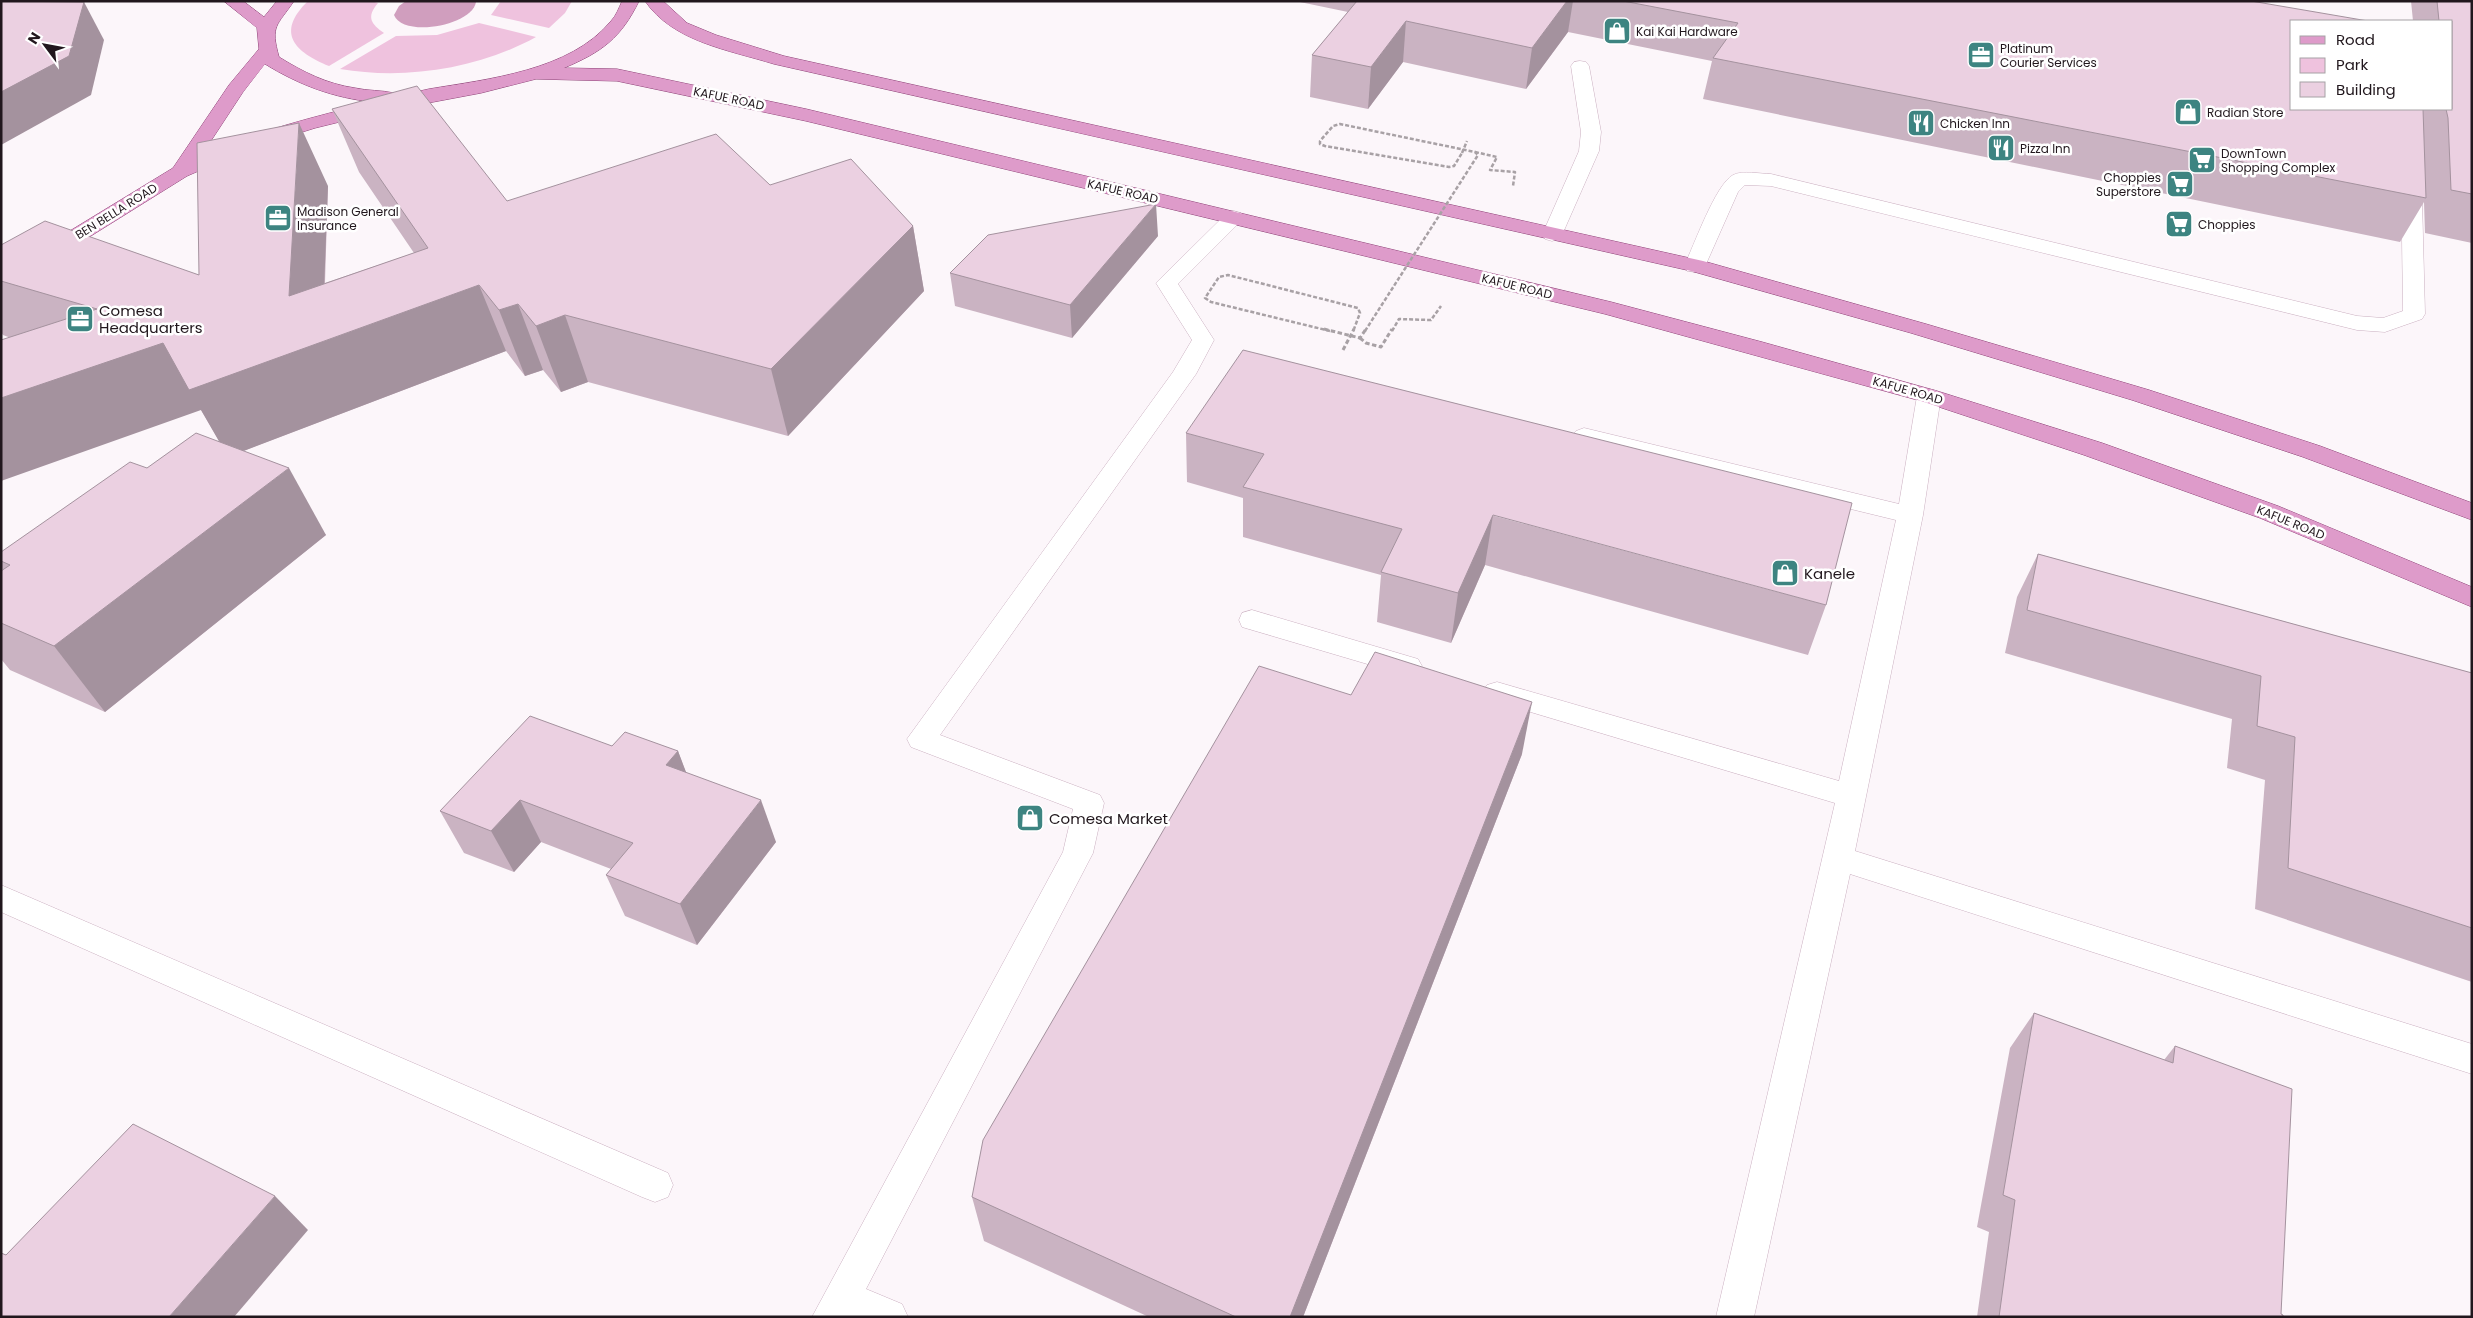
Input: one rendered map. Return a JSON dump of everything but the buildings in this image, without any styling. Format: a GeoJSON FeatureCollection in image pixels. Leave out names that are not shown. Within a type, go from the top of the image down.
{"type":"FeatureCollection","features":[{"type":"Feature","properties":{"kind":"main road"},"geometry":{"type":"LineString","coordinates":[[232,1],[266,26]]}},
{"type":"Feature","properties":{"kind":"main road"},"geometry":{"type":"LineString","coordinates":[[286,1],[266,26],[268,50],[271,60],[295,76],[328,88],[370,97],[394,98],[447,94],[499,84],[535,73],[567,60],[602,40],[626,16],[631,1]]}},
{"type":"Feature","properties":{"kind":"main road"},"geometry":{"type":"LineString","coordinates":[[653,1],[681,27],[710,40],[780,60],[1695,266],[1902,323],[2174,406],[2290,444],[2472,512]]}},
{"type":"Feature","properties":{"kind":"main road","name":"BEN BELLA ROAD"},"geometry":{"type":"LineString","coordinates":[[180,172],[236,89],[268,50]]}},
{"type":"Feature","properties":{"kind":"main road","name":"KAFUE ROAD"},"geometry":{"type":"LineString","coordinates":[[535,73],[617,75],[806,115],[1611,309],[1929,396],[2093,449],[2269,512],[2472,598]]}},
{"type":"Feature","properties":{"kind":"main road","name":"BEN BELLA ROAD"},"geometry":{"type":"LineString","coordinates":[[1,282],[180,172],[244,144],[308,124],[379,106],[447,94]]}},
{"type":"Feature","properties":{"kind":"street"},"geometry":{"type":"LineString","coordinates":[[1552,235],[1589,151],[1591,132],[1580,66]]}},
{"type":"Feature","properties":{"kind":"street"},"geometry":{"type":"LineString","coordinates":[[1695,266],[1729,190],[1740,179],[1771,180],[2347,321],[2385,325],[2414,314],[2411,161],[2406,110]]}},
{"type":"Feature","properties":{"kind":"street"},"geometry":{"type":"LineString","coordinates":[[888,1317],[837,1307],[1078,853],[1089,803],[921,739],[1184,374],[1203,340],[1166,283],[1234,218]]}},
{"type":"Feature","properties":{"kind":"street"},"geometry":{"type":"LineString","coordinates":[[1735,1317],[1838,858],[1910,515],[1929,396]]}},
{"type":"Feature","properties":{"kind":"street"},"geometry":{"type":"LineString","coordinates":[[1560,430],[1910,515]]}},
{"type":"Feature","properties":{"kind":"street"},"geometry":{"type":"LineString","coordinates":[[1252,620],[1432,673]]}},
{"type":"Feature","properties":{"kind":"street"},"geometry":{"type":"LineString","coordinates":[[1470,684],[1851,796]]}},
{"type":"Feature","properties":{"kind":"street"},"geometry":{"type":"LineString","coordinates":[[1838,858],[2472,1059]]}},
{"type":"Feature","properties":{"kind":"street"},"geometry":{"type":"LineString","coordinates":[[1,898],[654,1185]]}},
{"type":"Feature","properties":{"kind":"path"},"geometry":{"type":"LineString","coordinates":[[1467,141],[1462,153],[1454,166],[1448,167],[1325,146],[1320,142],[1333,126],[1337,124],[1475,152],[1497,157],[1490,170],[1515,172],[1513,186]]}},
{"type":"Feature","properties":{"kind":"path"},"geometry":{"type":"LineString","coordinates":[[1360,338],[1478,156],[1475,152]]}},
{"type":"Feature","properties":{"kind":"path"},"geometry":{"type":"LineString","coordinates":[[1343,350],[1354,329],[1360,313],[1358,308],[1225,275],[1219,277],[1206,298],[1211,302],[1360,338],[1366,343],[1380,348],[1398,319],[1431,320],[1445,300]]}},
{"type":"Feature","properties":{"kind":"green space"},"geometry":{"type":"Polygon","coordinates":[[[308,1],[371,1],[378,3],[371,16],[373,23],[384,33],[329,66],[307,54],[293,40],[291,32],[293,23],[298,12],[308,1]]]}},
{"type":"Feature","properties":{"kind":"green space"},"geometry":{"type":"Polygon","coordinates":[[[501,1],[572,1],[565,13],[549,28],[491,15],[501,1]]]}},
{"type":"Feature","properties":{"kind":"green space"},"geometry":{"type":"Polygon","coordinates":[[[479,23],[536,37],[490,57],[441,69],[390,73],[340,69],[396,36],[437,35],[479,23]]]}},
{"type":"Feature","properties":{"kind":"shaded area"},"geometry":{"type":"Polygon","coordinates":[[[406,1],[476,2],[472,10],[451,23],[423,27],[410,26],[400,22],[394,15],[399,6],[406,1]]]}},
{"type":"Feature","properties":{"kind":"place","name":"Kai Kai Hardware"},"geometry":{"type":"Point","coordinates":[1617,31]}},
{"type":"Feature","properties":{"kind":"place","name":"Platinum Courier Services"},"geometry":{"type":"Point","coordinates":[1981,55]}},
{"type":"Feature","properties":{"kind":"place","name":"Radian Store"},"geometry":{"type":"Point","coordinates":[2188,112]}},
{"type":"Feature","properties":{"kind":"place","name":"Chicken Inn"},"geometry":{"type":"Point","coordinates":[1921,123]}},
{"type":"Feature","properties":{"kind":"place","name":"Pizza Inn"},"geometry":{"type":"Point","coordinates":[2001,148]}},
{"type":"Feature","properties":{"kind":"place","name":"DownTown Shopping Complex"},"geometry":{"type":"Point","coordinates":[2202,160]}},
{"type":"Feature","properties":{"kind":"place","name":"Choppies Superstore"},"geometry":{"type":"Point","coordinates":[2180,184]}},
{"type":"Feature","properties":{"kind":"place","name":"Madison General Insurance"},"geometry":{"type":"Point","coordinates":[278,218]}},
{"type":"Feature","properties":{"kind":"place","name":"Choppies"},"geometry":{"type":"Point","coordinates":[2179,224]}},
{"type":"Feature","properties":{"kind":"place","name":"Comesa Headquarters"},"geometry":{"type":"Point","coordinates":[80,319]}},
{"type":"Feature","properties":{"kind":"place","name":"Kanele"},"geometry":{"type":"Point","coordinates":[1785,573]}},
{"type":"Feature","properties":{"kind":"place","name":"Comesa Market"},"geometry":{"type":"Point","coordinates":[1030,818]}}]}
